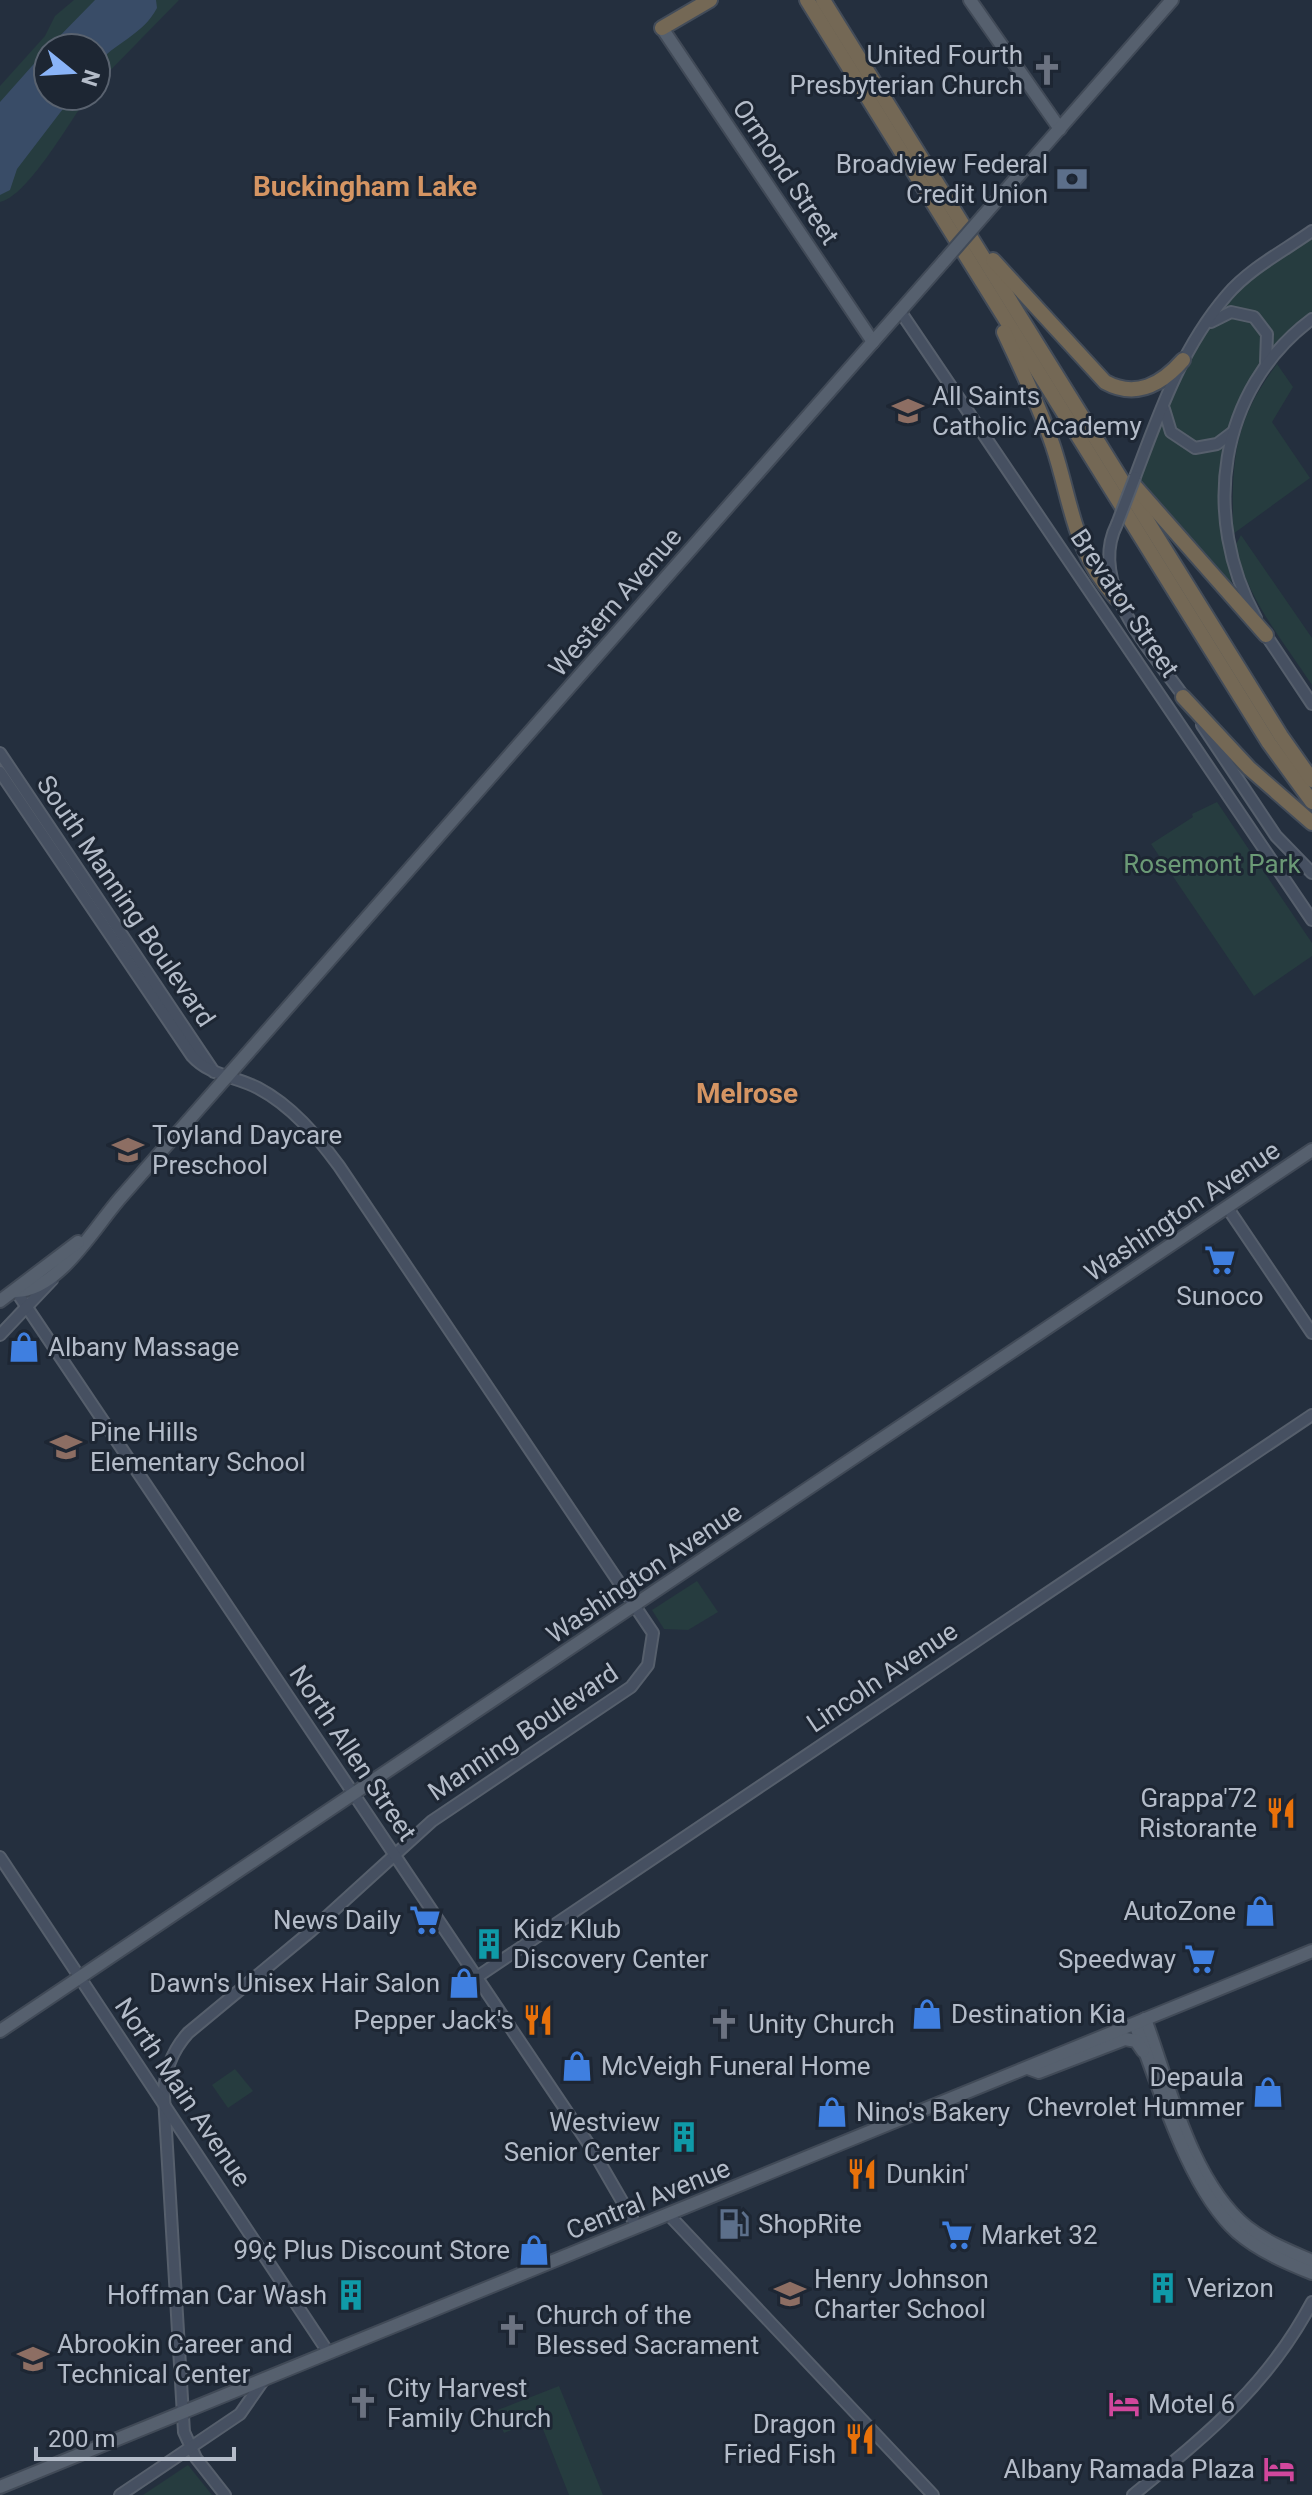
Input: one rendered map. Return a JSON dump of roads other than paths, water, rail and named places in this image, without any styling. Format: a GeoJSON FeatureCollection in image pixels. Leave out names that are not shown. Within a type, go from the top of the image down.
{"type":"FeatureCollection","features":[{"type":"Feature","properties":{"kind":"highway"},"geometry":{"type":"LineString","coordinates":[[662,28],[700,0]]}},
{"type":"Feature","properties":{"kind":"highway"},"geometry":{"type":"LineString","coordinates":[[662,28],[710,0]]}},
{"type":"Feature","properties":{"kind":"highway"},"geometry":{"type":"LineString","coordinates":[[796,0],[855,65]]}},
{"type":"Feature","properties":{"kind":"highway"},"geometry":{"type":"LineString","coordinates":[[807,0],[991,258],[1105,382],[1128,390],[1144,388],[1161,381],[1183,360]]}},
{"type":"Feature","properties":{"kind":"highway"},"geometry":{"type":"LineString","coordinates":[[823,0],[855,65],[966,257],[1269,743],[1312,802]]}},
{"type":"Feature","properties":{"kind":"highway"},"geometry":{"type":"LineString","coordinates":[[831,0],[855,65]]}},
{"type":"Feature","properties":{"kind":"highway"},"geometry":{"type":"LineString","coordinates":[[947,199],[1281,736],[1312,780]]}},
{"type":"Feature","properties":{"kind":"highway"},"geometry":{"type":"LineString","coordinates":[[966,257],[1000,322],[1051,439],[1068,509],[1085,551],[1116,598]]}},
{"type":"Feature","properties":{"kind":"highway"},"geometry":{"type":"LineString","coordinates":[[1060,381],[1130,481],[1266,635]]}},
{"type":"Feature","properties":{"kind":"highway"},"geometry":{"type":"LineString","coordinates":[[1183,697],[1249,768],[1312,823]]}},
{"type":"Feature","properties":{"kind":"main road"},"geometry":{"type":"LineString","coordinates":[[970,0],[1060,129]]}},
{"type":"Feature","properties":{"kind":"main road","name":"Western Avenue"},"geometry":{"type":"LineString","coordinates":[[59,1273],[221,1075],[873,342],[1172,0]]}},
{"type":"Feature","properties":{"kind":"main road","name":"Ormond Street"},"geometry":{"type":"LineString","coordinates":[[662,28],[873,342]]}},
{"type":"Feature","properties":{"kind":"main road","name":"Washington Avenue"},"geometry":{"type":"LineString","coordinates":[[0,2031],[1312,1150]]}},
{"type":"Feature","properties":{"kind":"main road","name":"Western Avenue"},"geometry":{"type":"LineString","coordinates":[[59,1257],[90,1232]]}},
{"type":"Feature","properties":{"kind":"main road"},"geometry":{"type":"LineString","coordinates":[[16,1291],[19,1284],[59,1257]]}},
{"type":"Feature","properties":{"kind":"main road"},"geometry":{"type":"LineString","coordinates":[[0,1301],[59,1273]]}},
{"type":"Feature","properties":{"kind":"main road","name":"Central Avenue"},"geometry":{"type":"LineString","coordinates":[[0,2487],[1312,1951]]}},
{"type":"Feature","properties":{"kind":"main road"},"geometry":{"type":"LineString","coordinates":[[1180,2114],[1180,2103],[1154,2032],[1161,2017],[1190,2001]]}},
{"type":"Feature","properties":{"kind":"main road"},"geometry":{"type":"LineString","coordinates":[[1140,2022],[1149,2060],[1195,2171],[1217,2210],[1263,2251],[1312,2273]]}},
{"type":"Feature","properties":{"kind":"main road"},"geometry":{"type":"LineString","coordinates":[[1140,2022],[1210,2184],[1232,2213],[1264,2238],[1312,2261]]}},
{"type":"Feature","properties":{"kind":"main road"},"geometry":{"type":"LineString","coordinates":[[1028,2068],[1039,2072],[1125,2039],[1136,2041],[1149,2060]]}},
{"type":"Feature","properties":{"kind":"street"},"geometry":{"type":"LineString","coordinates":[[1310,872],[1276,836],[1116,598],[1108,556],[1117,524],[1183,360],[1228,294],[1248,275],[1312,231]]}},
{"type":"Feature","properties":{"kind":"street","name":"Brevator Street"},"geometry":{"type":"LineString","coordinates":[[900,311],[1311,916]]}},
{"type":"Feature","properties":{"kind":"street"},"geometry":{"type":"LineString","coordinates":[[1204,327],[1231,312],[1254,317],[1267,334],[1266,364]]}},
{"type":"Feature","properties":{"kind":"street"},"geometry":{"type":"LineString","coordinates":[[1312,319],[1287,339],[1266,364],[1245,401],[1224,467],[1224,523],[1241,589],[1266,635],[1312,704]]}},
{"type":"Feature","properties":{"kind":"street"},"geometry":{"type":"LineString","coordinates":[[1167,396],[1165,419],[1175,437],[1203,448],[1217,444],[1233,432]]}},
{"type":"Feature","properties":{"kind":"street","name":"South Manning Boulevard"},"geometry":{"type":"LineString","coordinates":[[0,753],[221,1075]]}},
{"type":"Feature","properties":{"kind":"street","name":"South Manning Boulevard"},"geometry":{"type":"LineString","coordinates":[[0,772],[188,1051],[221,1075]]}},
{"type":"Feature","properties":{"kind":"street","name":"Manning Boulevard"},"geometry":{"type":"LineString","coordinates":[[189,2447],[183,2413],[165,2103],[167,2071],[184,2038],[311,1931],[393,1853],[432,1821],[640,1679],[651,1657],[653,1636],[636,1605],[327,1149],[277,1100],[221,1075]]}},
{"type":"Feature","properties":{"kind":"street"},"geometry":{"type":"LineString","coordinates":[[1227,1207],[1312,1333]]}},
{"type":"Feature","properties":{"kind":"street","name":"Western Avenue"},"geometry":{"type":"LineString","coordinates":[[27,1306],[35,1287],[59,1257]]}},
{"type":"Feature","properties":{"kind":"street","name":"Western Avenue"},"geometry":{"type":"LineString","coordinates":[[0,1335],[59,1273]]}},
{"type":"Feature","properties":{"kind":"street","name":"North Allen Street"},"geometry":{"type":"LineString","coordinates":[[16,1291],[592,2149],[637,2227]]}},
{"type":"Feature","properties":{"kind":"street","name":"Lincoln Avenue"},"geometry":{"type":"LineString","coordinates":[[477,1977],[1312,1415]]}},
{"type":"Feature","properties":{"kind":"street","name":"North Main Avenue"},"geometry":{"type":"LineString","coordinates":[[0,1857],[328,2352]]}},
{"type":"Feature","properties":{"kind":"street"},"geometry":{"type":"LineString","coordinates":[[669,2215],[933,2495]]}},
{"type":"Feature","properties":{"kind":"street"},"geometry":{"type":"LineString","coordinates":[[1133,2495],[1248,2396],[1278,2359],[1312,2302]]}},
{"type":"Feature","properties":{"kind":"street"},"geometry":{"type":"LineString","coordinates":[[120,2495],[244,2410],[265,2378]]}},
{"type":"Feature","properties":{"kind":"street"},"geometry":{"type":"LineString","coordinates":[[189,2447],[225,2495]]}},
{"type":"Feature","properties":{"kind":"water"},"geometry":{"type":"Polygon","coordinates":[[[95,0],[156,0],[157,8],[144,25],[112,50],[112,32],[64,32],[95,0]]]}},
{"type":"Feature","properties":{"kind":"water"},"geometry":{"type":"Polygon","coordinates":[[[32,66],[32,112],[61,112],[17,169],[10,190],[0,195],[0,102],[32,66]]]}},
{"type":"Feature","properties":{"kind":"place","name":"United Fourth Presbyterian Church"},"geometry":{"type":"Point","coordinates":[1047,70]}},
{"type":"Feature","properties":{"kind":"place","name":"Broadview Federal Credit Union"},"geometry":{"type":"Point","coordinates":[1072,179]}},
{"type":"Feature","properties":{"kind":"place","name":"All Saints Catholic Academy"},"geometry":{"type":"Point","coordinates":[908,411]}},
{"type":"Feature","properties":{"kind":"place","name":"Toyland Daycare Preschool"},"geometry":{"type":"Point","coordinates":[128,1150]}},
{"type":"Feature","properties":{"kind":"place","name":"Sunoco"},"geometry":{"type":"Point","coordinates":[1220,1260]}},
{"type":"Feature","properties":{"kind":"place","name":"Albany Massage"},"geometry":{"type":"Point","coordinates":[24,1347]}},
{"type":"Feature","properties":{"kind":"place","name":"Pine Hills Elementary School"},"geometry":{"type":"Point","coordinates":[66,1447]}},
{"type":"Feature","properties":{"kind":"place","name":"Grappa'72 Ristorante"},"geometry":{"type":"Point","coordinates":[1281,1813]}},
{"type":"Feature","properties":{"kind":"place","name":"AutoZone"},"geometry":{"type":"Point","coordinates":[1260,1911]}},
{"type":"Feature","properties":{"kind":"place","name":"News Daily"},"geometry":{"type":"Point","coordinates":[425,1920]}},
{"type":"Feature","properties":{"kind":"place","name":"Kidz Klub Discovery Center"},"geometry":{"type":"Point","coordinates":[489,1944]}},
{"type":"Feature","properties":{"kind":"place","name":"Speedway"},"geometry":{"type":"Point","coordinates":[1200,1959]}},
{"type":"Feature","properties":{"kind":"place","name":"Dawn's Unisex Hair Salon"},"geometry":{"type":"Point","coordinates":[464,1983]}},
{"type":"Feature","properties":{"kind":"place","name":"Destination Kia"},"geometry":{"type":"Point","coordinates":[927,2014]}},
{"type":"Feature","properties":{"kind":"place","name":"Pepper Jack's"},"geometry":{"type":"Point","coordinates":[538,2020]}},
{"type":"Feature","properties":{"kind":"place","name":"Unity Church"},"geometry":{"type":"Point","coordinates":[724,2024]}},
{"type":"Feature","properties":{"kind":"place","name":"McVeigh Funeral Home"},"geometry":{"type":"Point","coordinates":[577,2066]}},
{"type":"Feature","properties":{"kind":"place","name":"Depaula Chevrolet Hummer"},"geometry":{"type":"Point","coordinates":[1268,2092]}},
{"type":"Feature","properties":{"kind":"place","name":"Nino's Bakery"},"geometry":{"type":"Point","coordinates":[832,2112]}},
{"type":"Feature","properties":{"kind":"place","name":"Westview Senior Center"},"geometry":{"type":"Point","coordinates":[684,2137]}},
{"type":"Feature","properties":{"kind":"place","name":"Dunkin'"},"geometry":{"type":"Point","coordinates":[862,2174]}},
{"type":"Feature","properties":{"kind":"place","name":"ShopRite"},"geometry":{"type":"Point","coordinates":[734,2224]}},
{"type":"Feature","properties":{"kind":"place","name":"Market 32"},"geometry":{"type":"Point","coordinates":[957,2235]}},
{"type":"Feature","properties":{"kind":"place","name":"99¢ Plus Discount Store"},"geometry":{"type":"Point","coordinates":[534,2250]}},
{"type":"Feature","properties":{"kind":"place","name":"Verizon"},"geometry":{"type":"Point","coordinates":[1163,2288]}},
{"type":"Feature","properties":{"kind":"place","name":"Henry Johnson Charter School"},"geometry":{"type":"Point","coordinates":[790,2294]}},
{"type":"Feature","properties":{"kind":"place","name":"Hoffman Car Wash"},"geometry":{"type":"Point","coordinates":[351,2295]}},
{"type":"Feature","properties":{"kind":"place","name":"Church of the Blessed Sacrament"},"geometry":{"type":"Point","coordinates":[512,2330]}},
{"type":"Feature","properties":{"kind":"place","name":"Abrookin Career and Technical Center"},"geometry":{"type":"Point","coordinates":[33,2359]}},
{"type":"Feature","properties":{"kind":"place","name":"City Harvest Family Church"},"geometry":{"type":"Point","coordinates":[363,2403]}},
{"type":"Feature","properties":{"kind":"place","name":"Motel 6"},"geometry":{"type":"Point","coordinates":[1124,2404]}},
{"type":"Feature","properties":{"kind":"place","name":"Dragon Fried Fish"},"geometry":{"type":"Point","coordinates":[860,2439]}},
{"type":"Feature","properties":{"kind":"place","name":"Albany Ramada Plaza"},"geometry":{"type":"Point","coordinates":[1279,2469]}},
{"type":"Feature","properties":{"kind":"district","name":"Buckingham Lake"},"geometry":{"type":"Point","coordinates":[365,186]}},
{"type":"Feature","properties":{"kind":"district","name":"Melrose"},"geometry":{"type":"Point","coordinates":[747,1093]}},
{"type":"Feature","properties":{"kind":"park label","name":"Rosemont Park"},"geometry":{"type":"Point","coordinates":[1212,864]}}]}
